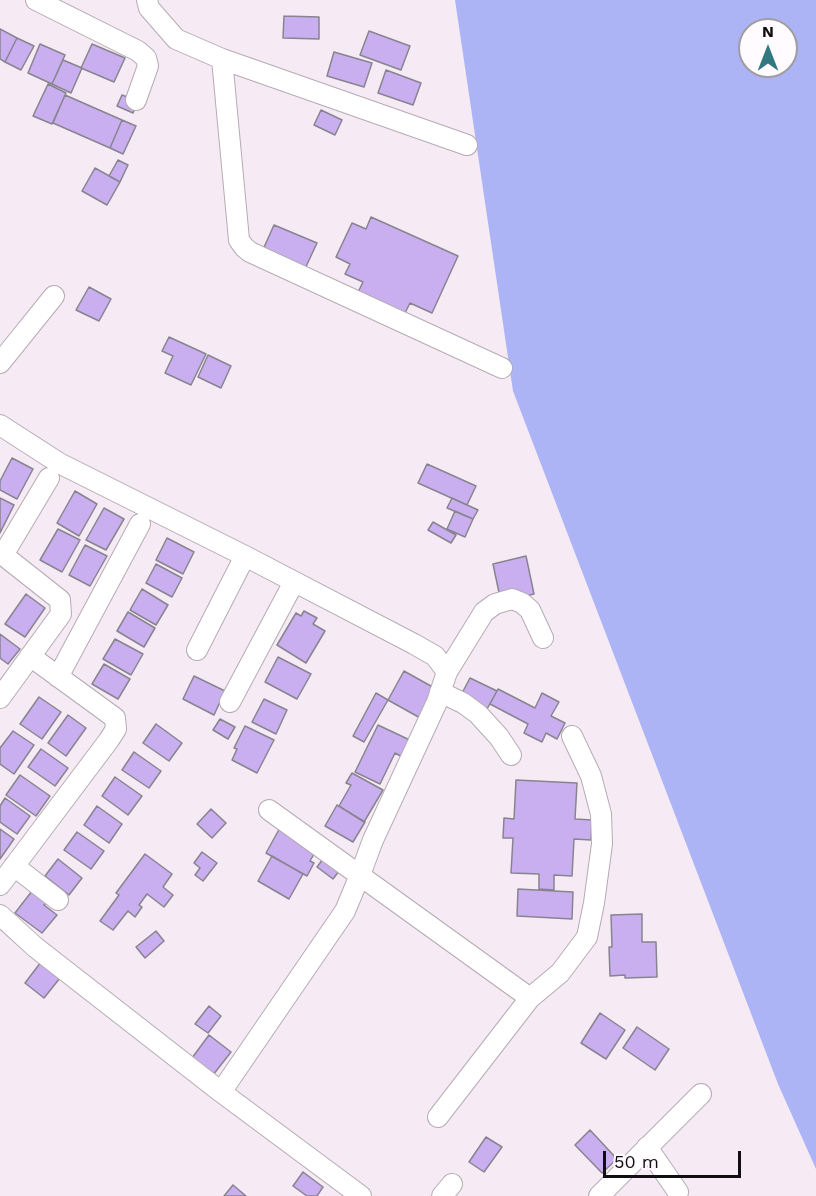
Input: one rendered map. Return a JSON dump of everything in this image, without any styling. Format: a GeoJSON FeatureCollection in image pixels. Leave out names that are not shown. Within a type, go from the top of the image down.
{"type":"FeatureCollection","features":[{"type":"Feature","properties":{"kind":"street"},"geometry":{"type":"LineString","coordinates":[[36,0],[138,51],[146,58],[148,66],[136,100]]}},
{"type":"Feature","properties":{"kind":"street"},"geometry":{"type":"LineString","coordinates":[[147,0],[149,8],[176,39],[222,58],[467,145]]}},
{"type":"Feature","properties":{"kind":"street"},"geometry":{"type":"LineString","coordinates":[[222,58],[239,240],[244,247],[250,252],[502,368]]}},
{"type":"Feature","properties":{"kind":"street"},"geometry":{"type":"LineString","coordinates":[[0,363],[54,296]]}},
{"type":"Feature","properties":{"kind":"street"},"geometry":{"type":"LineString","coordinates":[[0,425],[59,463],[414,644],[435,656],[447,672]]}},
{"type":"Feature","properties":{"kind":"street"},"geometry":{"type":"LineString","coordinates":[[0,698],[62,614],[60,600],[2,554],[49,478]]}},
{"type":"Feature","properties":{"kind":"street"},"geometry":{"type":"LineString","coordinates":[[58,677],[140,524]]}},
{"type":"Feature","properties":{"kind":"street"},"geometry":{"type":"LineString","coordinates":[[197,650],[245,556]]}},
{"type":"Feature","properties":{"kind":"street"},"geometry":{"type":"LineString","coordinates":[[230,702],[294,582]]}},
{"type":"Feature","properties":{"kind":"street"},"geometry":{"type":"LineString","coordinates":[[221,1092],[345,910],[368,851],[447,672],[484,612],[495,604],[512,599],[522,603],[530,610],[543,638]]}},
{"type":"Feature","properties":{"kind":"street"},"geometry":{"type":"LineString","coordinates":[[0,885],[116,729],[115,718],[30,657]]}},
{"type":"Feature","properties":{"kind":"street"},"geometry":{"type":"LineString","coordinates":[[440,692],[463,703],[478,714],[512,755]]}},
{"type":"Feature","properties":{"kind":"street"},"geometry":{"type":"LineString","coordinates":[[438,1117],[530,998],[560,973],[587,937],[602,844],[601,814],[591,776],[572,736]]}},
{"type":"Feature","properties":{"kind":"street"},"geometry":{"type":"LineString","coordinates":[[269,810],[530,998]]}},
{"type":"Feature","properties":{"kind":"street"},"geometry":{"type":"LineString","coordinates":[[14,866],[58,900]]}},
{"type":"Feature","properties":{"kind":"street"},"geometry":{"type":"LineString","coordinates":[[0,915],[35,947],[221,1092],[361,1196]]}},
{"type":"Feature","properties":{"kind":"street"},"geometry":{"type":"LineString","coordinates":[[599,1196],[701,1094]]}},
{"type":"Feature","properties":{"kind":"street"},"geometry":{"type":"LineString","coordinates":[[647,1148],[678,1192]]}},
{"type":"Feature","properties":{"kind":"water"},"geometry":{"type":"Polygon","coordinates":[[[455,0],[816,0],[816,1169],[778,1084],[513,391],[455,0]]]}},
{"type":"Feature","properties":{"kind":"building"},"geometry":{"type":"Polygon","coordinates":[[[284,16],[319,17],[319,39],[283,38],[284,16]]]}},
{"type":"Feature","properties":{"kind":"building"},"geometry":{"type":"Polygon","coordinates":[[[0,29],[17,38],[5,62],[0,59],[0,29]]]}},
{"type":"Feature","properties":{"kind":"building"},"geometry":{"type":"Polygon","coordinates":[[[369,31],[410,46],[401,70],[360,55],[369,31]]]}},
{"type":"Feature","properties":{"kind":"building"},"geometry":{"type":"Polygon","coordinates":[[[17,38],[34,46],[21,70],[5,62],[17,38]]]}},
{"type":"Feature","properties":{"kind":"building"},"geometry":{"type":"Polygon","coordinates":[[[40,44],[65,55],[52,84],[28,73],[40,44]]]}},
{"type":"Feature","properties":{"kind":"building"},"geometry":{"type":"Polygon","coordinates":[[[92,44],[125,58],[114,82],[81,68],[92,44]]]}},
{"type":"Feature","properties":{"kind":"building"},"geometry":{"type":"Polygon","coordinates":[[[334,52],[372,63],[364,87],[327,76],[334,52]]]}},
{"type":"Feature","properties":{"kind":"building"},"geometry":{"type":"Polygon","coordinates":[[[63,60],[82,68],[71,93],[52,84],[63,60]]]}},
{"type":"Feature","properties":{"kind":"building"},"geometry":{"type":"Polygon","coordinates":[[[386,70],[421,83],[413,105],[378,93],[386,70]]]}},
{"type":"Feature","properties":{"kind":"building"},"geometry":{"type":"Polygon","coordinates":[[[48,84],[66,93],[52,124],[33,116],[48,84]]]}},
{"type":"Feature","properties":{"kind":"building"},"geometry":{"type":"Polygon","coordinates":[[[65,95],[122,120],[110,148],[53,123],[65,95]]]}},
{"type":"Feature","properties":{"kind":"building"},"geometry":{"type":"Polygon","coordinates":[[[122,95],[138,101],[133,113],[117,106],[122,95]]]}},
{"type":"Feature","properties":{"kind":"building"},"geometry":{"type":"Polygon","coordinates":[[[321,110],[342,120],[335,135],[314,125],[321,110]]]}},
{"type":"Feature","properties":{"kind":"building"},"geometry":{"type":"Polygon","coordinates":[[[122,120],[136,126],[123,154],[110,148],[122,120]]]}},
{"type":"Feature","properties":{"kind":"building"},"geometry":{"type":"Polygon","coordinates":[[[118,160],[128,165],[120,182],[109,176],[118,160]]]}},
{"type":"Feature","properties":{"kind":"building"},"geometry":{"type":"Polygon","coordinates":[[[95,168],[120,182],[107,205],[82,191],[95,168]]]}},
{"type":"Feature","properties":{"kind":"building"},"geometry":{"type":"Polygon","coordinates":[[[371,217],[458,256],[432,313],[410,303],[405,313],[358,292],[363,282],[345,274],[350,264],[336,257],[352,223],[366,229],[371,217]]]}},
{"type":"Feature","properties":{"kind":"building"},"geometry":{"type":"Polygon","coordinates":[[[274,225],[317,243],[303,273],[261,254],[274,225]]]}},
{"type":"Feature","properties":{"kind":"building"},"geometry":{"type":"Polygon","coordinates":[[[89,287],[111,299],[99,321],[76,310],[89,287]]]}},
{"type":"Feature","properties":{"kind":"building"},"geometry":{"type":"Polygon","coordinates":[[[169,337],[206,354],[191,385],[165,373],[173,356],[162,351],[169,337]]]}},
{"type":"Feature","properties":{"kind":"building"},"geometry":{"type":"Polygon","coordinates":[[[208,355],[231,366],[221,388],[198,377],[208,355]]]}},
{"type":"Feature","properties":{"kind":"building"},"geometry":{"type":"Polygon","coordinates":[[[12,458],[33,469],[17,499],[0,490],[0,481],[12,458]]]}},
{"type":"Feature","properties":{"kind":"building"},"geometry":{"type":"Polygon","coordinates":[[[427,464],[476,486],[467,505],[418,483],[427,464]]]}},
{"type":"Feature","properties":{"kind":"building"},"geometry":{"type":"Polygon","coordinates":[[[75,491],[97,504],[79,536],[57,523],[75,491]]]}},
{"type":"Feature","properties":{"kind":"building"},"geometry":{"type":"Polygon","coordinates":[[[0,498],[14,505],[0,533],[0,498]]]}},
{"type":"Feature","properties":{"kind":"building"},"geometry":{"type":"Polygon","coordinates":[[[452,498],[478,510],[473,519],[447,508],[452,498]]]}},
{"type":"Feature","properties":{"kind":"building"},"geometry":{"type":"Polygon","coordinates":[[[104,508],[124,519],[106,550],[86,540],[104,508]]]}},
{"type":"Feature","properties":{"kind":"building"},"geometry":{"type":"Polygon","coordinates":[[[455,511],[473,519],[465,537],[447,529],[455,511]]]}},
{"type":"Feature","properties":{"kind":"building"},"geometry":{"type":"Polygon","coordinates":[[[433,522],[456,535],[451,543],[428,530],[433,522]]]}},
{"type":"Feature","properties":{"kind":"building"},"geometry":{"type":"Polygon","coordinates":[[[58,529],[80,540],[62,572],[40,560],[58,529]]]}},
{"type":"Feature","properties":{"kind":"building"},"geometry":{"type":"Polygon","coordinates":[[[167,538],[194,552],[183,574],[156,560],[167,538]]]}},
{"type":"Feature","properties":{"kind":"building"},"geometry":{"type":"Polygon","coordinates":[[[85,545],[107,556],[90,586],[69,575],[85,545]]]}},
{"type":"Feature","properties":{"kind":"building"},"geometry":{"type":"Polygon","coordinates":[[[526,556],[534,594],[501,602],[493,564],[526,556]]]}},
{"type":"Feature","properties":{"kind":"building"},"geometry":{"type":"Polygon","coordinates":[[[156,564],[182,578],[172,597],[146,583],[156,564]]]}},
{"type":"Feature","properties":{"kind":"building"},"geometry":{"type":"Polygon","coordinates":[[[142,589],[168,605],[156,625],[130,610],[142,589]]]}},
{"type":"Feature","properties":{"kind":"building"},"geometry":{"type":"Polygon","coordinates":[[[26,594],[45,608],[25,637],[5,624],[26,594]]]}},
{"type":"Feature","properties":{"kind":"building"},"geometry":{"type":"Polygon","coordinates":[[[304,611],[317,618],[313,624],[325,631],[306,663],[277,645],[296,613],[301,616],[304,611]]]}},
{"type":"Feature","properties":{"kind":"building"},"geometry":{"type":"Polygon","coordinates":[[[128,612],[155,628],[144,647],[117,631],[128,612]]]}},
{"type":"Feature","properties":{"kind":"building"},"geometry":{"type":"Polygon","coordinates":[[[0,634],[20,649],[8,664],[0,658],[0,634]]]}},
{"type":"Feature","properties":{"kind":"building"},"geometry":{"type":"Polygon","coordinates":[[[115,639],[143,654],[131,675],[103,659],[115,639]]]}},
{"type":"Feature","properties":{"kind":"building"},"geometry":{"type":"Polygon","coordinates":[[[278,657],[311,674],[297,699],[265,682],[278,657]]]}},
{"type":"Feature","properties":{"kind":"building"},"geometry":{"type":"Polygon","coordinates":[[[104,664],[130,679],[118,699],[92,684],[104,664]]]}},
{"type":"Feature","properties":{"kind":"building"},"geometry":{"type":"Polygon","coordinates":[[[404,671],[438,690],[422,719],[388,700],[404,671]]]}},
{"type":"Feature","properties":{"kind":"building"},"geometry":{"type":"Polygon","coordinates":[[[194,676],[225,691],[214,715],[183,699],[194,676]]]}},
{"type":"Feature","properties":{"kind":"building"},"geometry":{"type":"Polygon","coordinates":[[[470,678],[497,691],[487,709],[461,695],[470,678]]]}},
{"type":"Feature","properties":{"kind":"building"},"geometry":{"type":"Polygon","coordinates":[[[498,689],[535,708],[542,693],[559,702],[551,716],[565,723],[557,739],[546,733],[542,742],[524,733],[528,724],[490,704],[498,689]]]}},
{"type":"Feature","properties":{"kind":"building"},"geometry":{"type":"Polygon","coordinates":[[[376,693],[388,700],[364,742],[353,736],[376,693]]]}},
{"type":"Feature","properties":{"kind":"building"},"geometry":{"type":"Polygon","coordinates":[[[39,697],[61,712],[42,739],[20,724],[39,697]]]}},
{"type":"Feature","properties":{"kind":"building"},"geometry":{"type":"Polygon","coordinates":[[[264,699],[287,710],[276,734],[252,722],[264,699]]]}},
{"type":"Feature","properties":{"kind":"building"},"geometry":{"type":"Polygon","coordinates":[[[68,715],[86,728],[66,756],[48,743],[68,715]]]}},
{"type":"Feature","properties":{"kind":"building"},"geometry":{"type":"Polygon","coordinates":[[[220,719],[235,727],[228,739],[213,730],[220,719]]]}},
{"type":"Feature","properties":{"kind":"building"},"geometry":{"type":"Polygon","coordinates":[[[156,724],[182,743],[169,761],[143,743],[156,724]]]}},
{"type":"Feature","properties":{"kind":"building"},"geometry":{"type":"Polygon","coordinates":[[[378,725],[414,742],[406,759],[395,753],[380,784],[355,772],[378,725]]]}},
{"type":"Feature","properties":{"kind":"building"},"geometry":{"type":"Polygon","coordinates":[[[245,726],[274,740],[257,773],[232,760],[237,749],[234,748],[245,726]]]}},
{"type":"Feature","properties":{"kind":"building"},"geometry":{"type":"Polygon","coordinates":[[[13,731],[34,745],[14,774],[0,764],[0,748],[13,731]]]}},
{"type":"Feature","properties":{"kind":"building"},"geometry":{"type":"Polygon","coordinates":[[[41,749],[68,768],[55,786],[28,767],[41,749]]]}},
{"type":"Feature","properties":{"kind":"building"},"geometry":{"type":"Polygon","coordinates":[[[134,752],[161,771],[149,788],[122,770],[134,752]]]}},
{"type":"Feature","properties":{"kind":"building"},"geometry":{"type":"Polygon","coordinates":[[[352,773],[383,790],[364,822],[339,806],[351,785],[346,783],[352,773]]]}},
{"type":"Feature","properties":{"kind":"building"},"geometry":{"type":"Polygon","coordinates":[[[20,775],[50,796],[36,816],[6,795],[20,775]]]}},
{"type":"Feature","properties":{"kind":"building"},"geometry":{"type":"Polygon","coordinates":[[[115,777],[142,796],[128,815],[102,796],[115,777]]]}},
{"type":"Feature","properties":{"kind":"building"},"geometry":{"type":"Polygon","coordinates":[[[516,780],[577,783],[575,819],[592,820],[591,840],[574,839],[572,876],[554,875],[554,890],[539,889],[539,874],[511,873],[513,838],[503,838],[504,818],[514,819],[516,780]]]}},
{"type":"Feature","properties":{"kind":"building"},"geometry":{"type":"Polygon","coordinates":[[[5,798],[30,816],[17,834],[0,822],[0,806],[5,798]]]}},
{"type":"Feature","properties":{"kind":"building"},"geometry":{"type":"Polygon","coordinates":[[[337,805],[365,822],[353,842],[325,826],[337,805]]]}},
{"type":"Feature","properties":{"kind":"building"},"geometry":{"type":"Polygon","coordinates":[[[97,806],[122,824],[109,843],[84,825],[97,806]]]}},
{"type":"Feature","properties":{"kind":"building"},"geometry":{"type":"Polygon","coordinates":[[[211,809],[226,823],[212,838],[197,824],[211,809]]]}},
{"type":"Feature","properties":{"kind":"building"},"geometry":{"type":"Polygon","coordinates":[[[281,826],[318,847],[310,861],[314,863],[307,876],[266,853],[281,826]]]}},
{"type":"Feature","properties":{"kind":"building"},"geometry":{"type":"Polygon","coordinates":[[[0,829],[14,839],[0,859],[0,829]]]}},
{"type":"Feature","properties":{"kind":"building"},"geometry":{"type":"Polygon","coordinates":[[[77,832],[104,851],[91,869],[64,850],[77,832]]]}},
{"type":"Feature","properties":{"kind":"building"},"geometry":{"type":"Polygon","coordinates":[[[202,852],[217,863],[203,881],[195,875],[200,868],[194,863],[202,852]]]}},
{"type":"Feature","properties":{"kind":"building"},"geometry":{"type":"Polygon","coordinates":[[[145,854],[172,874],[163,887],[173,895],[164,907],[147,894],[139,905],[142,907],[135,917],[128,911],[113,930],[100,921],[119,895],[116,893],[145,854]]]}},
{"type":"Feature","properties":{"kind":"building"},"geometry":{"type":"Polygon","coordinates":[[[326,855],[342,867],[333,879],[317,867],[326,855]]]}},
{"type":"Feature","properties":{"kind":"building"},"geometry":{"type":"Polygon","coordinates":[[[272,856],[303,874],[289,899],[258,881],[272,856]]]}},
{"type":"Feature","properties":{"kind":"building"},"geometry":{"type":"Polygon","coordinates":[[[58,859],[82,878],[69,895],[45,876],[58,859]]]}},
{"type":"Feature","properties":{"kind":"building"},"geometry":{"type":"Polygon","coordinates":[[[518,889],[573,892],[572,919],[517,916],[518,889]]]}},
{"type":"Feature","properties":{"kind":"building"},"geometry":{"type":"Polygon","coordinates":[[[32,891],[47,902],[44,905],[57,915],[42,933],[15,913],[32,891]]]}},
{"type":"Feature","properties":{"kind":"building"},"geometry":{"type":"Polygon","coordinates":[[[642,914],[642,942],[656,942],[657,977],[610,976],[611,915],[642,914]]]}},
{"type":"Feature","properties":{"kind":"building"},"geometry":{"type":"Polygon","coordinates":[[[156,931],[164,941],[145,958],[136,947],[156,931]]]}},
{"type":"Feature","properties":{"kind":"building"},"geometry":{"type":"Polygon","coordinates":[[[41,962],[60,978],[44,998],[25,983],[41,962]]]}},
{"type":"Feature","properties":{"kind":"building"},"geometry":{"type":"Polygon","coordinates":[[[209,1006],[221,1016],[208,1033],[195,1024],[209,1006]]]}},
{"type":"Feature","properties":{"kind":"building"},"geometry":{"type":"Polygon","coordinates":[[[600,1013],[625,1030],[606,1059],[581,1043],[600,1013]]]}},
{"type":"Feature","properties":{"kind":"building"},"geometry":{"type":"Polygon","coordinates":[[[637,1027],[669,1049],[655,1070],[623,1048],[637,1027]]]}},
{"type":"Feature","properties":{"kind":"building"},"geometry":{"type":"Polygon","coordinates":[[[209,1035],[231,1052],[213,1075],[192,1058],[209,1035]]]}},
{"type":"Feature","properties":{"kind":"building"},"geometry":{"type":"Polygon","coordinates":[[[590,1130],[617,1159],[602,1173],[575,1145],[590,1130]]]}},
{"type":"Feature","properties":{"kind":"building"},"geometry":{"type":"Polygon","coordinates":[[[486,1137],[502,1147],[484,1172],[469,1162],[486,1137]]]}},
{"type":"Feature","properties":{"kind":"building"},"geometry":{"type":"Polygon","coordinates":[[[303,1172],[323,1187],[317,1196],[307,1196],[293,1186],[303,1172]]]}},
{"type":"Feature","properties":{"kind":"building"},"geometry":{"type":"Polygon","coordinates":[[[233,1185],[246,1196],[224,1196],[233,1185]]]}}]}
